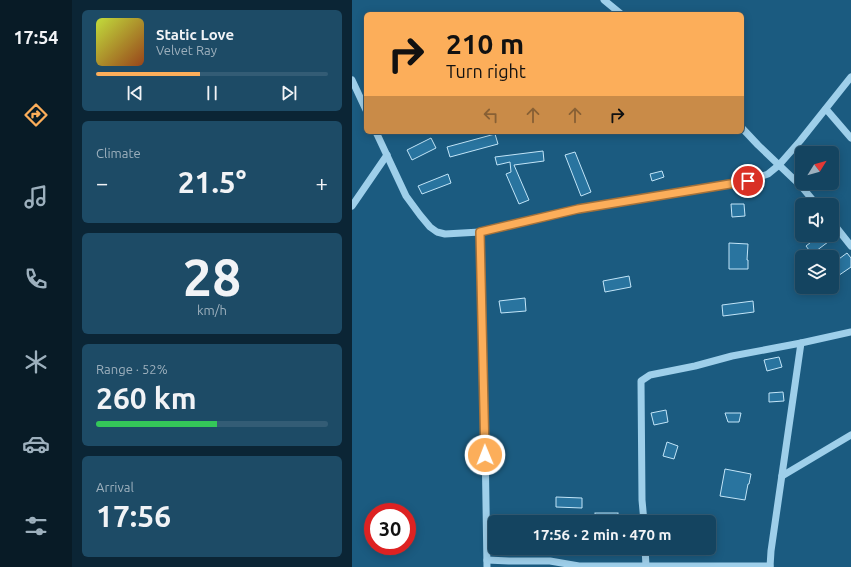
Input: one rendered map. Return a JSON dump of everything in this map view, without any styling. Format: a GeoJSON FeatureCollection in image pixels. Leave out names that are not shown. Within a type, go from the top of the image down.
{"type":"FeatureCollection","features":[{"type":"Feature","properties":{"kind":"street"},"geometry":{"type":"LineString","coordinates":[[604,0],[619,12]]}},
{"type":"Feature","properties":{"kind":"street"},"geometry":{"type":"LineString","coordinates":[[377,134],[406,196],[430,227],[437,232],[445,234],[480,232],[578,209],[748,181],[768,174],[800,141],[851,77]]}},
{"type":"Feature","properties":{"kind":"street"},"geometry":{"type":"LineString","coordinates":[[352,80],[364,106]]}},
{"type":"Feature","properties":{"kind":"street"},"geometry":{"type":"LineString","coordinates":[[826,109],[851,138]]}},
{"type":"Feature","properties":{"kind":"street"},"geometry":{"type":"LineString","coordinates":[[744,130],[801,186],[811,198]]}},
{"type":"Feature","properties":{"kind":"street"},"geometry":{"type":"LineString","coordinates":[[352,206],[387,156]]}},
{"type":"Feature","properties":{"kind":"street"},"geometry":{"type":"LineString","coordinates":[[839,231],[851,246]]}},
{"type":"Feature","properties":{"kind":"street"},"geometry":{"type":"LineString","coordinates":[[480,232],[487,564],[509,561],[550,561],[579,566],[770,567],[771,551],[801,343]]}},
{"type":"Feature","properties":{"kind":"street"},"geometry":{"type":"LineString","coordinates":[[643,515],[641,381],[650,375],[695,366],[732,356],[851,332]]}},
{"type":"Feature","properties":{"kind":"street"},"geometry":{"type":"LineString","coordinates":[[782,476],[851,435]]}},
{"type":"Feature","properties":{"kind":"street"},"geometry":{"type":"LineString","coordinates":[[645,555],[646,566]]}},
{"type":"Feature","properties":{"kind":"building"},"geometry":{"type":"Polygon","coordinates":[[[495,134],[498,144],[450,157],[447,147],[495,134]]]}},
{"type":"Feature","properties":{"kind":"building"},"geometry":{"type":"Polygon","coordinates":[[[431,138],[436,148],[412,160],[407,150],[431,138]]]}},
{"type":"Feature","properties":{"kind":"building"},"geometry":{"type":"Polygon","coordinates":[[[543,151],[544,161],[514,165],[529,200],[519,204],[506,174],[511,172],[510,162],[497,165],[495,157],[543,151]]]}},
{"type":"Feature","properties":{"kind":"building"},"geometry":{"type":"Polygon","coordinates":[[[575,152],[591,192],[581,196],[565,155],[575,152]]]}},
{"type":"Feature","properties":{"kind":"building"},"geometry":{"type":"Polygon","coordinates":[[[662,171],[664,177],[652,181],[650,174],[662,171]]]}},
{"type":"Feature","properties":{"kind":"building"},"geometry":{"type":"Polygon","coordinates":[[[448,174],[451,183],[422,194],[418,186],[448,174]]]}},
{"type":"Feature","properties":{"kind":"building"},"geometry":{"type":"Polygon","coordinates":[[[731,204],[744,204],[745,216],[732,217],[731,204]]]}},
{"type":"Feature","properties":{"kind":"building"},"geometry":{"type":"Polygon","coordinates":[[[811,242],[828,242],[817,250],[809,250],[806,246],[811,242]]]}},
{"type":"Feature","properties":{"kind":"building"},"geometry":{"type":"Polygon","coordinates":[[[729,243],[748,244],[748,269],[729,269],[729,243]]]}},
{"type":"Feature","properties":{"kind":"building"},"geometry":{"type":"Polygon","coordinates":[[[847,253],[851,258],[851,267],[839,275],[839,259],[847,253]]]}},
{"type":"Feature","properties":{"kind":"building"},"geometry":{"type":"Polygon","coordinates":[[[629,276],[631,287],[605,292],[603,281],[629,276]]]}},
{"type":"Feature","properties":{"kind":"building"},"geometry":{"type":"Polygon","coordinates":[[[525,298],[526,311],[501,313],[499,301],[525,298]]]}},
{"type":"Feature","properties":{"kind":"building"},"geometry":{"type":"Polygon","coordinates":[[[753,301],[754,312],[723,316],[722,305],[753,301]]]}},
{"type":"Feature","properties":{"kind":"building"},"geometry":{"type":"Polygon","coordinates":[[[779,357],[782,367],[767,371],[764,360],[779,357]]]}},
{"type":"Feature","properties":{"kind":"building"},"geometry":{"type":"Polygon","coordinates":[[[783,392],[784,401],[769,402],[769,393],[783,392]]]}},
{"type":"Feature","properties":{"kind":"building"},"geometry":{"type":"Polygon","coordinates":[[[666,410],[668,422],[654,425],[651,413],[666,410]]]}},
{"type":"Feature","properties":{"kind":"building"},"geometry":{"type":"Polygon","coordinates":[[[725,413],[741,413],[739,422],[728,422],[725,413]]]}},
{"type":"Feature","properties":{"kind":"building"},"geometry":{"type":"Polygon","coordinates":[[[667,442],[678,446],[674,459],[663,456],[667,442]]]}},
{"type":"Feature","properties":{"kind":"building"},"geometry":{"type":"Polygon","coordinates":[[[725,469],[751,474],[745,500],[720,496],[725,469]]]}},
{"type":"Feature","properties":{"kind":"building"},"geometry":{"type":"Polygon","coordinates":[[[556,497],[582,498],[582,508],[556,507],[556,497]]]}},
{"type":"Feature","properties":{"kind":"building"},"geometry":{"type":"Polygon","coordinates":[[[595,513],[618,513],[618,515],[595,515],[595,513]]]}},
{"type":"Feature","properties":{"kind":"route"},"geometry":{"type":"LineString","coordinates":[[485,455],[480,232],[578,209],[748,181]]}}]}
